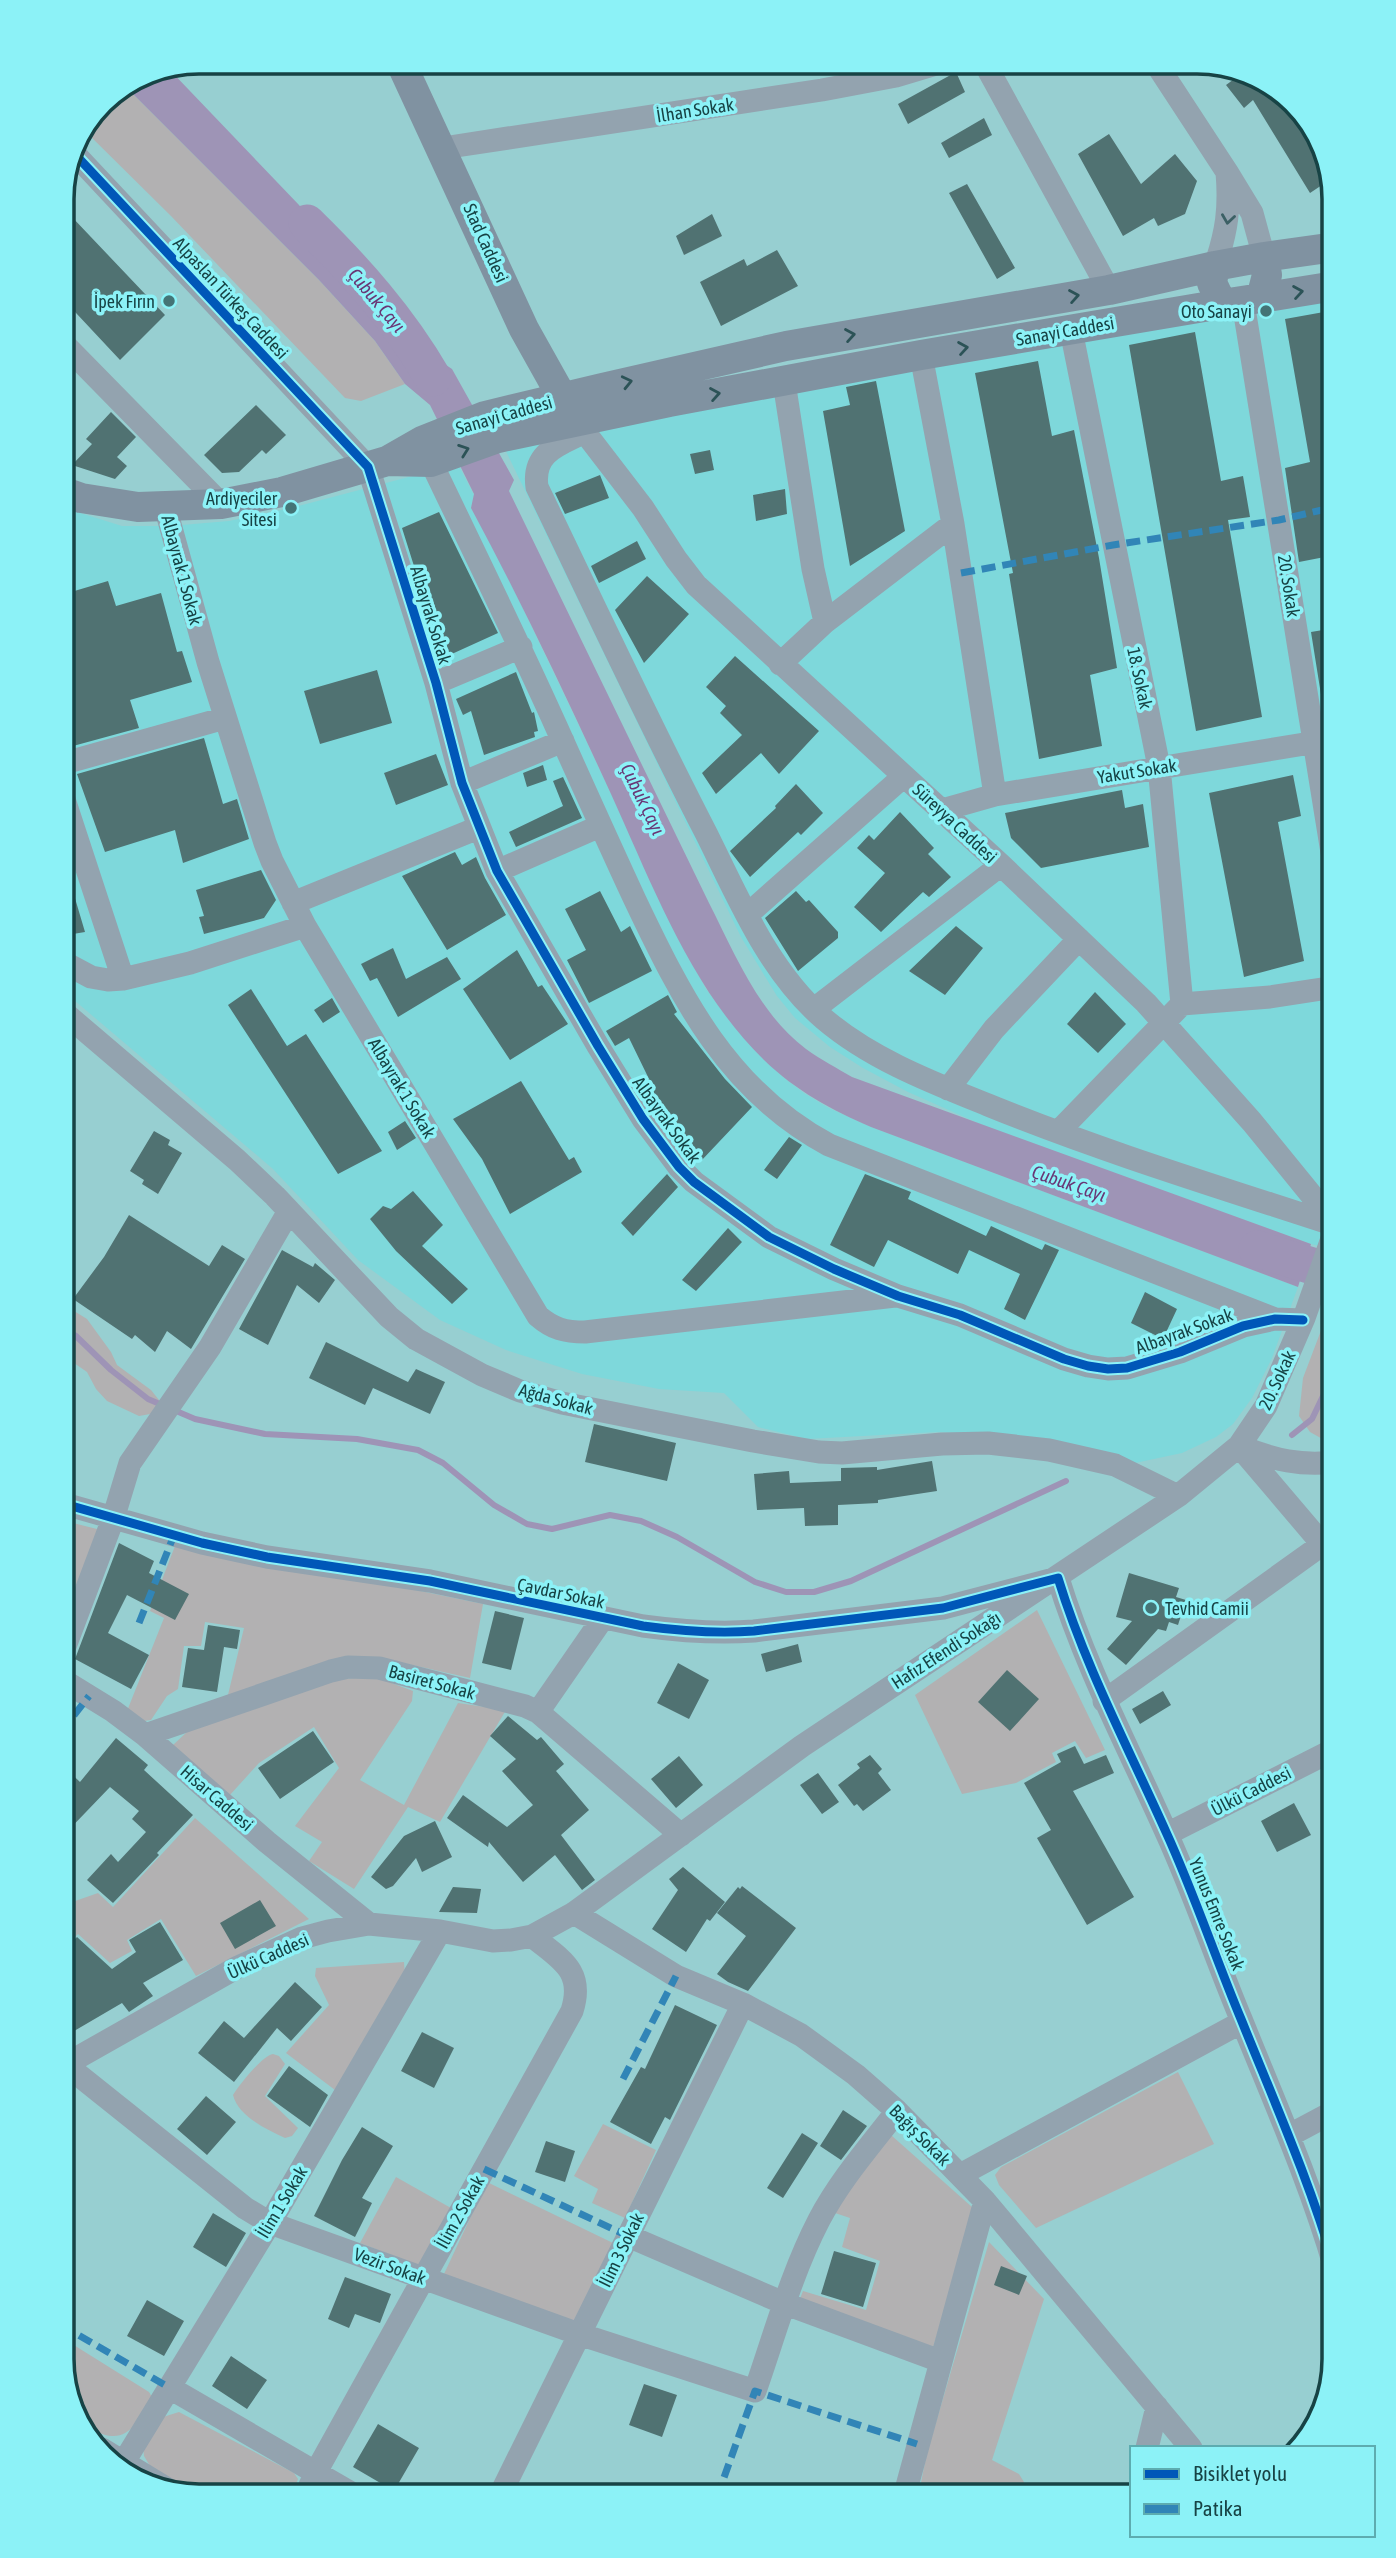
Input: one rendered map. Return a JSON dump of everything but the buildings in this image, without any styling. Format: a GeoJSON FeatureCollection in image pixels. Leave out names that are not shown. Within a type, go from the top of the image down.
{"type":"FeatureCollection","features":[{"type":"Feature","properties":{"kind":"main road","name":"Stad Caddesi"},"geometry":{"type":"LineString","coordinates":[[406,74],[443,148],[524,329],[574,418]]}},
{"type":"Feature","properties":{"kind":"main road","name":"Sanayi Caddesi"},"geometry":{"type":"LineString","coordinates":[[574,418],[786,346],[1109,290],[1215,266],[1322,249]]}},
{"type":"Feature","properties":{"kind":"main road"},"geometry":{"type":"LineString","coordinates":[[1215,266],[1212,283],[1242,301],[1267,275],[1264,257]]}},
{"type":"Feature","properties":{"kind":"main road","name":"Sanayi Caddesi"},"geometry":{"type":"LineString","coordinates":[[74,496],[114,505],[221,503],[282,492],[426,452],[491,427],[574,418],[921,355],[1322,288]]}},
{"type":"Feature","properties":{"kind":"street","name":"İlhan Sokak"},"geometry":{"type":"LineString","coordinates":[[443,148],[821,90],[903,74]]}},
{"type":"Feature","properties":{"kind":"street"},"geometry":{"type":"LineString","coordinates":[[991,74],[1109,290]]}},
{"type":"Feature","properties":{"kind":"street"},"geometry":{"type":"LineString","coordinates":[[1164,74],[1252,213],[1264,257]]}},
{"type":"Feature","properties":{"kind":"street","name":"Alpaslan Türkeş Caddesi"},"geometry":{"type":"LineString","coordinates":[[78,166],[378,464]]}},
{"type":"Feature","properties":{"kind":"street"},"geometry":{"type":"LineString","coordinates":[[1215,266],[1224,241],[1229,212],[1227,172]]}},
{"type":"Feature","properties":{"kind":"street","name":"20. Sokak"},"geometry":{"type":"LineString","coordinates":[[1242,301],[1322,730]]}},
{"type":"Feature","properties":{"kind":"street","name":"18. Sokak"},"geometry":{"type":"LineString","coordinates":[[1071,330],[1158,767],[1182,1004]]}},
{"type":"Feature","properties":{"kind":"street"},"geometry":{"type":"LineString","coordinates":[[74,355],[221,503]]}},
{"type":"Feature","properties":{"kind":"street"},"geometry":{"type":"LineString","coordinates":[[921,355],[953,524],[995,795]]}},
{"type":"Feature","properties":{"kind":"street"},"geometry":{"type":"LineString","coordinates":[[784,382],[813,569],[825,622]]}},
{"type":"Feature","properties":{"kind":"street"},"geometry":{"type":"LineString","coordinates":[[574,418],[544,455],[537,470],[537,487],[660,743],[747,915],[772,957],[814,1009],[855,1043],[878,1057],[948,1089],[1058,1132],[1322,1222]]}},
{"type":"Feature","properties":{"kind":"street","name":"Süreyya Caddesi"},"geometry":{"type":"LineString","coordinates":[[574,418],[643,508],[676,559],[696,584],[780,664],[1001,864],[1163,1021],[1252,1122],[1322,1210]]}},
{"type":"Feature","properties":{"kind":"street"},"geometry":{"type":"LineString","coordinates":[[426,452],[521,647],[658,949],[705,1033],[747,1084],[800,1130],[829,1145],[1275,1319]]}},
{"type":"Feature","properties":{"kind":"street","name":"Albayrak Sokak"},"geometry":{"type":"LineString","coordinates":[[378,464],[463,783],[478,828],[497,871],[597,1046],[643,1119],[679,1167],[694,1182],[769,1237],[834,1269],[898,1296],[960,1315],[1064,1359],[1108,1369],[1127,1368],[1152,1361],[1243,1326],[1275,1319],[1304,1319]]}},
{"type":"Feature","properties":{"kind":"street","name":"Albayrak 1 Sokak"},"geometry":{"type":"LineString","coordinates":[[165,506],[225,718],[272,861],[305,926],[538,1316],[549,1326],[564,1332],[612,1330],[898,1296]]}},
{"type":"Feature","properties":{"kind":"street"},"geometry":{"type":"LineString","coordinates":[[780,664],[825,622],[953,524]]}},
{"type":"Feature","properties":{"kind":"street"},"geometry":{"type":"LineString","coordinates":[[436,683],[521,647]]}},
{"type":"Feature","properties":{"kind":"street"},"geometry":{"type":"LineString","coordinates":[[74,760],[225,718]]}},
{"type":"Feature","properties":{"kind":"street"},"geometry":{"type":"LineString","coordinates":[[463,783],[563,741]]}},
{"type":"Feature","properties":{"kind":"street","name":"Yakut Sokak"},"geometry":{"type":"LineString","coordinates":[[942,810],[995,795],[1322,741]]}},
{"type":"Feature","properties":{"kind":"street"},"geometry":{"type":"LineString","coordinates":[[747,915],[904,776]]}},
{"type":"Feature","properties":{"kind":"street"},"geometry":{"type":"LineString","coordinates":[[497,871],[600,826]]}},
{"type":"Feature","properties":{"kind":"street"},"geometry":{"type":"LineString","coordinates":[[293,903],[478,828]]}},
{"type":"Feature","properties":{"kind":"street"},"geometry":{"type":"LineString","coordinates":[[74,830],[123,979]]}},
{"type":"Feature","properties":{"kind":"street"},"geometry":{"type":"LineString","coordinates":[[814,1009],[1001,864]]}},
{"type":"Feature","properties":{"kind":"street"},"geometry":{"type":"LineString","coordinates":[[74,968],[91,977],[123,979],[190,963],[305,926]]}},
{"type":"Feature","properties":{"kind":"street"},"geometry":{"type":"LineString","coordinates":[[948,1089],[1001,1021],[1079,939]]}},
{"type":"Feature","properties":{"kind":"street"},"geometry":{"type":"LineString","coordinates":[[1058,1132],[1182,1004],[1270,997],[1322,989]]}},
{"type":"Feature","properties":{"kind":"street","name":"Ağda Sokak"},"geometry":{"type":"LineString","coordinates":[[74,1021],[237,1160],[289,1211],[362,1290],[416,1339],[482,1376],[520,1391],[576,1406],[819,1452],[842,1453],[942,1444],[988,1443],[1049,1450],[1115,1465],[1178,1496]]}},
{"type":"Feature","properties":{"kind":"street"},"geometry":{"type":"LineString","coordinates":[[74,1622],[113,1519],[130,1463],[216,1337],[289,1211]]}},
{"type":"Feature","properties":{"kind":"street","name":"20. Sokak"},"geometry":{"type":"LineString","coordinates":[[1239,1446],[1266,1406],[1304,1319],[1322,1265]]}},
{"type":"Feature","properties":{"kind":"street"},"geometry":{"type":"LineString","coordinates":[[1239,1446],[1284,1462],[1322,1464]]}},
{"type":"Feature","properties":{"kind":"street"},"geometry":{"type":"LineString","coordinates":[[1239,1446],[1322,1544]]}},
{"type":"Feature","properties":{"kind":"street","name":"Hafız Efendi Sokağı"},"geometry":{"type":"LineString","coordinates":[[574,1913],[813,1739],[1178,1496],[1239,1446]]}},
{"type":"Feature","properties":{"kind":"street","name":"Çavdar Sokak"},"geometry":{"type":"LineString","coordinates":[[74,1507],[202,1543],[267,1557],[430,1581],[603,1618],[674,1630],[729,1633],[754,1631],[943,1608],[1058,1577]]}},
{"type":"Feature","properties":{"kind":"street"},"geometry":{"type":"LineString","coordinates":[[1104,1701],[1322,1557]]}},
{"type":"Feature","properties":{"kind":"street","name":"Yunus Emre Sokak"},"geometry":{"type":"LineString","coordinates":[[1058,1577],[1104,1701],[1167,1834],[1242,2022],[1322,2211]]}},
{"type":"Feature","properties":{"kind":"street"},"geometry":{"type":"LineString","coordinates":[[538,1712],[603,1618]]}},
{"type":"Feature","properties":{"kind":"street","name":"Basiret Sokak"},"geometry":{"type":"LineString","coordinates":[[145,1735],[348,1667],[379,1668],[538,1712],[681,1835]]}},
{"type":"Feature","properties":{"kind":"street","name":"Hisar Caddesi"},"geometry":{"type":"LineString","coordinates":[[74,1687],[145,1735],[267,1842],[369,1924]]}},
{"type":"Feature","properties":{"kind":"street","name":"Ülkü Caddesi"},"geometry":{"type":"LineString","coordinates":[[1167,1834],[1322,1755]]}},
{"type":"Feature","properties":{"kind":"street","name":"Ülkü Caddesi"},"geometry":{"type":"LineString","coordinates":[[74,2060],[236,1968],[272,1951],[328,1931],[369,1924],[440,1931],[493,1941],[532,1936],[574,1913]]}},
{"type":"Feature","properties":{"kind":"street","name":"Bağış Sokak"},"geometry":{"type":"LineString","coordinates":[[574,1913],[676,1976],[743,2004],[801,2035],[856,2075],[897,2111],[985,2201],[1189,2446]]}},
{"type":"Feature","properties":{"kind":"street","name":"İlim 1 Sokak"},"geometry":{"type":"LineString","coordinates":[[124,2459],[270,2222],[440,1931]]}},
{"type":"Feature","properties":{"kind":"street","name":"İlim 2 Sokak"},"geometry":{"type":"LineString","coordinates":[[311,2484],[572,2011],[577,1996],[575,1979],[566,1964],[532,1936]]}},
{"type":"Feature","properties":{"kind":"street","name":"İlim 3 Sokak"},"geometry":{"type":"LineString","coordinates":[[505,2484],[743,2004]]}},
{"type":"Feature","properties":{"kind":"street"},"geometry":{"type":"LineString","coordinates":[[960,2175],[1242,2022]]}},
{"type":"Feature","properties":{"kind":"street","name":"Vezir Sokak"},"geometry":{"type":"LineString","coordinates":[[74,2075],[246,2208],[270,2222],[579,2334],[755,2391],[786,2304]]}},
{"type":"Feature","properties":{"kind":"street"},"geometry":{"type":"LineString","coordinates":[[786,2304],[808,2242],[820,2218],[846,2177],[897,2111]]}},
{"type":"Feature","properties":{"kind":"street"},"geometry":{"type":"LineString","coordinates":[[1290,2135],[1322,2118]]}},
{"type":"Feature","properties":{"kind":"street"},"geometry":{"type":"LineString","coordinates":[[907,2484],[985,2201]]}},
{"type":"Feature","properties":{"kind":"street"},"geometry":{"type":"LineString","coordinates":[[628,2236],[786,2304],[940,2361]]}},
{"type":"Feature","properties":{"kind":"street"},"geometry":{"type":"LineString","coordinates":[[170,2388],[336,2484]]}},
{"type":"Feature","properties":{"kind":"street"},"geometry":{"type":"LineString","coordinates":[[1147,2446],[1157,2407]]}},
{"type":"Feature","properties":{"kind":"shaded area"},"geometry":{"type":"Polygon","coordinates":[[[132,93],[319,280],[375,341],[405,384],[361,401],[345,398],[171,216],[90,136],[104,116],[132,93]]]}},
{"type":"Feature","properties":{"kind":"shaded area"},"geometry":{"type":"Polygon","coordinates":[[[1322,301],[1322,1247],[987,1127],[908,1092],[863,1068],[830,1047],[795,1018],[777,996],[741,937],[501,441],[1322,301]]]}},
{"type":"Feature","properties":{"kind":"shaded area"},"geometry":{"type":"Polygon","coordinates":[[[458,464],[474,495],[471,508],[503,567],[673,925],[706,989],[746,1040],[783,1077],[804,1093],[871,1127],[1298,1287],[1272,1358],[1252,1398],[1233,1424],[1216,1437],[1182,1453],[1135,1463],[996,1435],[937,1432],[807,1439],[758,1427],[724,1393],[659,1389],[582,1374],[506,1350],[440,1320],[358,1260],[273,1169],[74,1000],[74,511],[122,526],[170,526],[229,521],[291,508],[458,464]]]}},
{"type":"Feature","properties":{"kind":"shaded area"},"geometry":{"type":"Polygon","coordinates":[[[74,1311],[87,1319],[117,1365],[151,1390],[159,1400],[156,1413],[139,1416],[107,1401],[96,1389],[87,1372],[74,1363],[74,1311]]]}},
{"type":"Feature","properties":{"kind":"shaded area"},"geometry":{"type":"Polygon","coordinates":[[[1322,1328],[1322,1439],[1310,1432],[1299,1416],[1303,1378],[1322,1328]]]}},
{"type":"Feature","properties":{"kind":"shaded area"},"geometry":{"type":"Polygon","coordinates":[[[74,1523],[101,1530],[74,1604],[74,1523]]]}},
{"type":"Feature","properties":{"kind":"shaded area"},"geometry":{"type":"Polygon","coordinates":[[[175,1546],[483,1604],[470,1678],[390,1660],[227,1699],[244,1628],[205,1622],[201,1646],[184,1646],[178,1689],[167,1696],[151,1720],[144,1721],[127,1711],[164,1618],[150,1611],[175,1546]]]}},
{"type":"Feature","properties":{"kind":"shaded area"},"geometry":{"type":"Polygon","coordinates":[[[1037,1610],[1105,1750],[1086,1758],[1075,1741],[1052,1753],[1056,1762],[1016,1783],[962,1794],[915,1695],[1037,1610]]]}},
{"type":"Feature","properties":{"kind":"shaded area"},"geometry":{"type":"Polygon","coordinates":[[[373,1676],[413,1691],[412,1701],[360,1780],[404,1805],[458,1703],[506,1710],[440,1822],[408,1807],[354,1889],[309,1861],[322,1842],[295,1826],[339,1768],[314,1727],[259,1763],[229,1796],[173,1745],[188,1731],[334,1680],[373,1676]]]}},
{"type":"Feature","properties":{"kind":"shaded area"},"geometry":{"type":"Polygon","coordinates":[[[195,1818],[309,1919],[196,1976],[161,1919],[127,1940],[132,1951],[110,1963],[78,1934],[74,1938],[74,1901],[98,1893],[113,1907],[195,1818]]]}},
{"type":"Feature","properties":{"kind":"shaded area"},"geometry":{"type":"Polygon","coordinates":[[[404,1962],[405,1977],[335,2090],[286,2053],[329,2005],[315,1976],[316,1968],[404,1962]]]}},
{"type":"Feature","properties":{"kind":"shaded area"},"geometry":{"type":"Polygon","coordinates":[[[273,2054],[279,2056],[285,2064],[265,2096],[298,2128],[292,2136],[285,2138],[247,2115],[236,2103],[233,2095],[257,2065],[273,2054]]]}},
{"type":"Feature","properties":{"kind":"shaded area"},"geometry":{"type":"Polygon","coordinates":[[[1178,2072],[1214,2144],[1036,2228],[999,2185],[995,2175],[1001,2167],[1178,2072]]]}},
{"type":"Feature","properties":{"kind":"shaded area"},"geometry":{"type":"Polygon","coordinates":[[[603,2124],[656,2150],[625,2218],[592,2203],[598,2189],[574,2176],[603,2124]]]}},
{"type":"Feature","properties":{"kind":"shaded area"},"geometry":{"type":"Polygon","coordinates":[[[891,2135],[972,2207],[974,2215],[932,2351],[798,2304],[803,2291],[866,2310],[880,2261],[842,2247],[850,2218],[832,2212],[891,2135]]]}},
{"type":"Feature","properties":{"kind":"shaded area"},"geometry":{"type":"Polygon","coordinates":[[[396,2177],[451,2208],[420,2266],[360,2243],[396,2177]]]}},
{"type":"Feature","properties":{"kind":"shaded area"},"geometry":{"type":"Polygon","coordinates":[[[487,2182],[613,2243],[575,2322],[444,2274],[487,2182]]]}},
{"type":"Feature","properties":{"kind":"shaded area"},"geometry":{"type":"Polygon","coordinates":[[[989,2242],[1044,2299],[992,2460],[1019,2474],[1024,2484],[921,2484],[927,2453],[989,2242]]]}},
{"type":"Feature","properties":{"kind":"shaded area"},"geometry":{"type":"Polygon","coordinates":[[[74,2345],[149,2392],[152,2397],[129,2430],[122,2435],[96,2431],[83,2407],[76,2384],[74,2345]]]}},
{"type":"Feature","properties":{"kind":"shaded area"},"geometry":{"type":"Polygon","coordinates":[[[179,2412],[294,2473],[298,2479],[296,2484],[177,2482],[150,2466],[144,2456],[143,2446],[163,2417],[179,2412]]]}},
{"type":"Feature","properties":{"kind":"water"},"geometry":{"type":"Polygon","coordinates":[[[175,76],[299,205],[391,323],[452,369],[514,480],[509,491],[729,942],[762,1001],[789,1035],[812,1053],[852,1077],[1311,1244],[1298,1287],[871,1127],[815,1099],[764,1060],[738,1032],[715,1001],[676,935],[561,686],[471,508],[474,494],[430,405],[405,384],[375,341],[319,280],[132,93],[143,86],[175,76]]]}},
{"type":"Feature","properties":{"kind":"waterway","name":"Çubuk Çayı"},"geometry":{"type":"LineString","coordinates":[[307,223],[375,296],[406,336],[433,378]]}},
{"type":"Feature","properties":{"kind":"waterway","name":"Çubuk Çayı"},"geometry":{"type":"LineString","coordinates":[[1257,1249],[1322,1269]]}},
{"type":"Feature","properties":{"kind":"waterway"},"geometry":{"type":"LineString","coordinates":[[74,1335],[111,1370],[148,1399],[195,1419],[265,1434],[357,1439],[418,1450],[443,1463],[494,1505],[527,1524],[552,1529],[610,1515],[641,1521],[677,1537],[755,1582],[786,1592],[814,1592],[851,1581],[1066,1481]]}},
{"type":"Feature","properties":{"kind":"waterway"},"geometry":{"type":"LineString","coordinates":[[1292,1435],[1312,1419],[1322,1398]]}},
{"type":"Feature","properties":{"kind":"marked path"},"geometry":{"type":"LineString","coordinates":[[961,573],[1113,545],[1279,520],[1322,510]]}},
{"type":"Feature","properties":{"kind":"marked path"},"geometry":{"type":"LineString","coordinates":[[139,1623],[174,1535]]}},
{"type":"Feature","properties":{"kind":"marked path"},"geometry":{"type":"LineString","coordinates":[[74,1715],[89,1696]]}},
{"type":"Feature","properties":{"kind":"marked path"},"geometry":{"type":"LineString","coordinates":[[623,2079],[676,1976]]}},
{"type":"Feature","properties":{"kind":"marked path"},"geometry":{"type":"LineString","coordinates":[[484,2169],[628,2236]]}},
{"type":"Feature","properties":{"kind":"marked path"},"geometry":{"type":"LineString","coordinates":[[74,2333],[170,2388]]}},
{"type":"Feature","properties":{"kind":"marked path"},"geometry":{"type":"LineString","coordinates":[[722,2484],[755,2391],[917,2444]]}},
{"type":"Feature","properties":{"kind":"cycle path"},"geometry":{"type":"LineString","coordinates":[[80,160],[368,467],[436,683],[462,783],[497,871],[643,1119],[679,1167],[694,1182],[769,1237],[834,1269],[898,1296],[960,1315],[1064,1359],[1088,1366],[1127,1368],[1180,1352],[1243,1326],[1275,1319],[1303,1320]]}},
{"type":"Feature","properties":{"kind":"cycle path"},"geometry":{"type":"LineString","coordinates":[[74,1507],[202,1543],[267,1557],[430,1581],[643,1626],[685,1631],[754,1631],[943,1608],[1058,1578],[1094,1675],[1186,1878],[1279,2111],[1322,2227]]}},
{"type":"Feature","properties":{"kind":"place","name":"İpek Fırın"},"geometry":{"type":"Point","coordinates":[169,301]}},
{"type":"Feature","properties":{"kind":"place","name":"Oto Sanayi"},"geometry":{"type":"Point","coordinates":[1266,311]}},
{"type":"Feature","properties":{"kind":"place","name":"Ardiyeciler Sitesi"},"geometry":{"type":"Point","coordinates":[291,508]}},
{"type":"Feature","properties":{"kind":"place","name":"Tevhid Camii"},"geometry":{"type":"Point","coordinates":[1151,1608]}}]}
